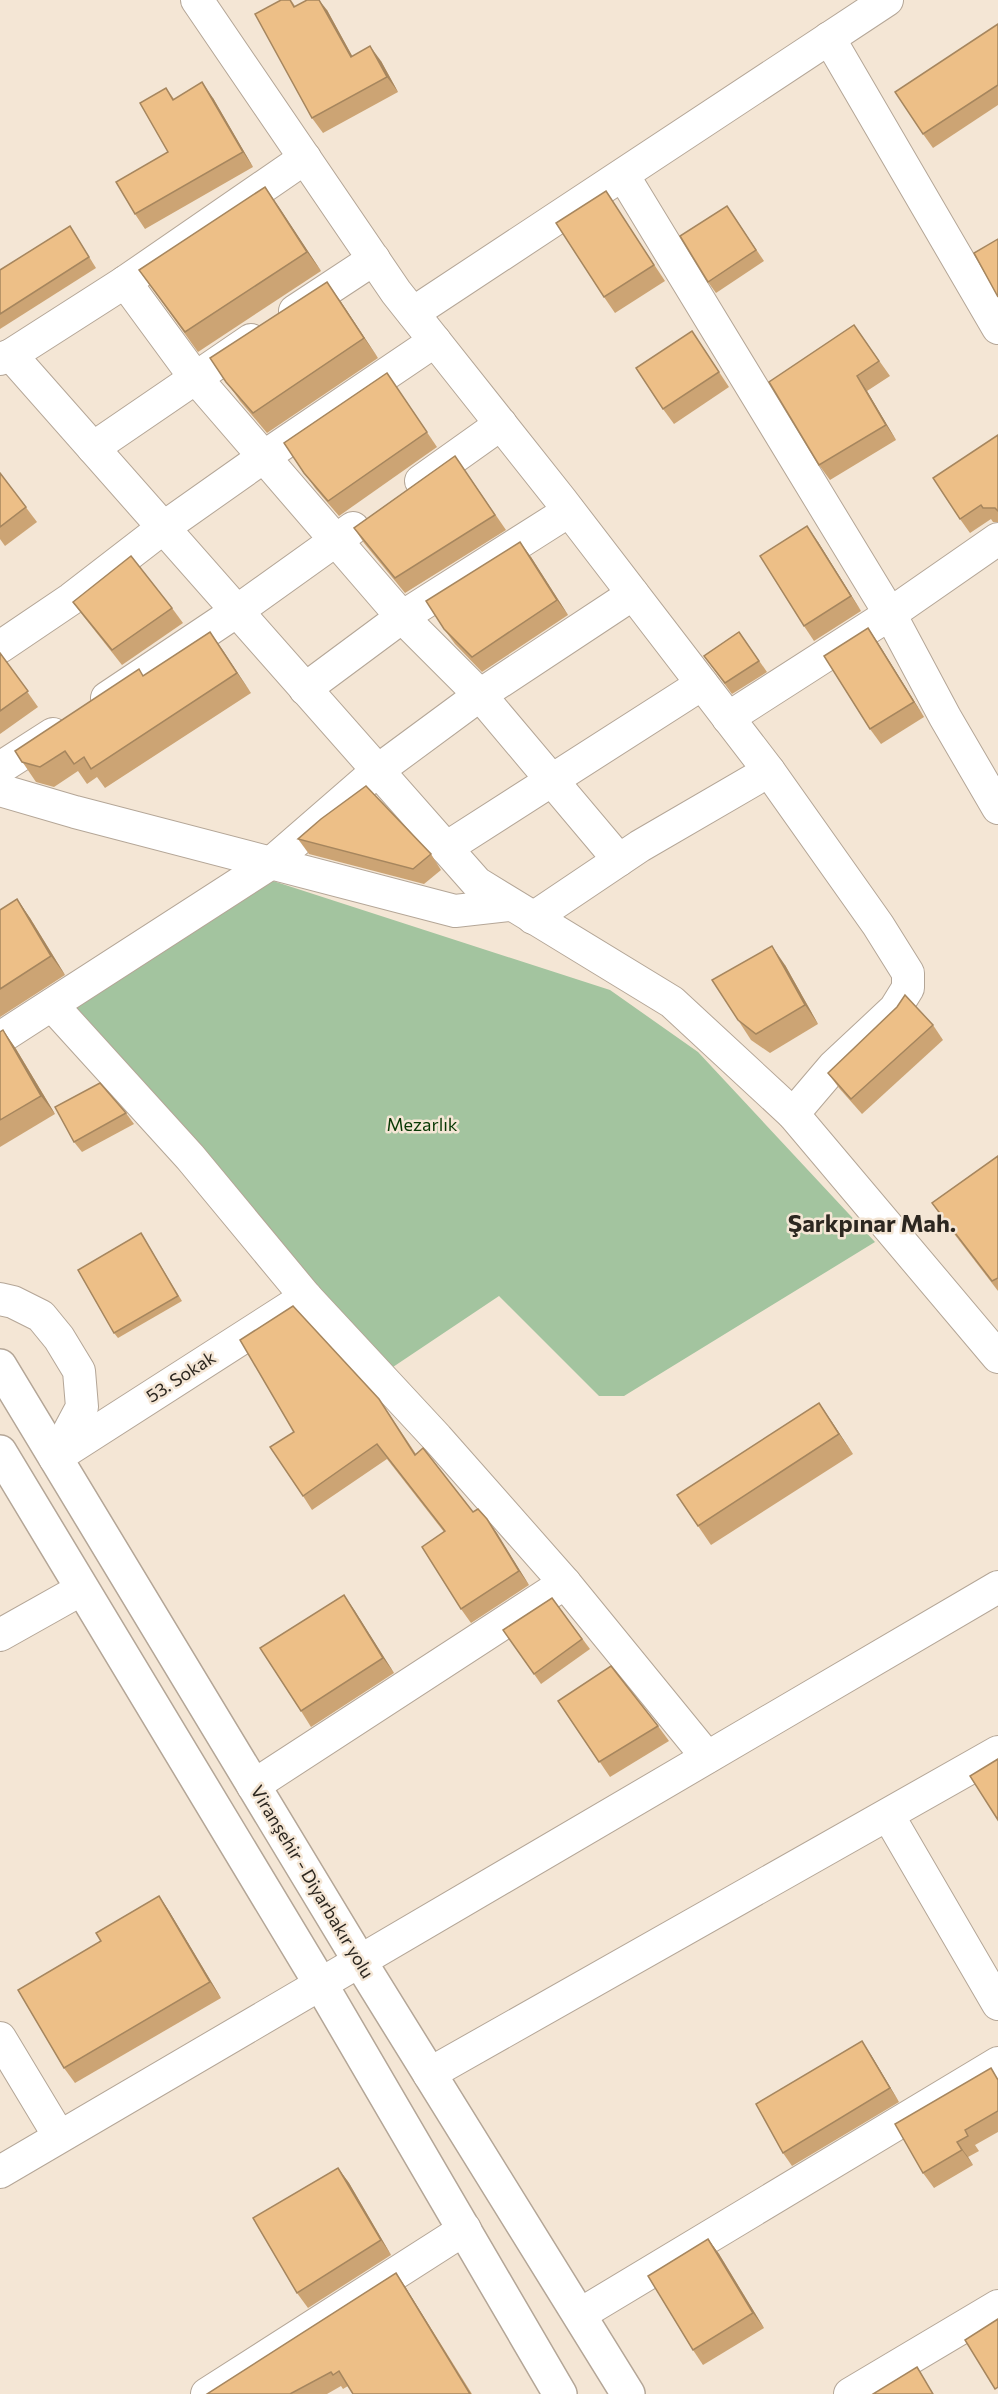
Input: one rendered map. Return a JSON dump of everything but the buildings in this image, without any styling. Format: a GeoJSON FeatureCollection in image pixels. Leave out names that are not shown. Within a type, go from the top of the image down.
{"type":"FeatureCollection","features":[{"type":"Feature","properties":{"kind":"main road","name":"Viranşehir - Diyarbakır yolu"},"geometry":{"type":"LineString","coordinates":[[0,1366],[359,1960],[628,2394]]}},
{"type":"Feature","properties":{"kind":"main road"},"geometry":{"type":"LineString","coordinates":[[0,1452],[320,1983],[560,2394]]}},
{"type":"Feature","properties":{"kind":"street"},"geometry":{"type":"LineString","coordinates":[[197,0],[413,313],[569,510],[769,771],[878,925],[908,973],[908,988],[895,1009],[833,1067],[792,1114]]}},
{"type":"Feature","properties":{"kind":"street"},"geometry":{"type":"LineString","coordinates":[[413,313],[886,0]]}},
{"type":"Feature","properties":{"kind":"street"},"geometry":{"type":"LineString","coordinates":[[830,38],[998,327]]}},
{"type":"Feature","properties":{"kind":"street"},"geometry":{"type":"LineString","coordinates":[[305,158],[125,282],[6,357],[93,448],[477,883],[672,1002],[792,1114],[992,1338]]}},
{"type":"Feature","properties":{"kind":"street"},"geometry":{"type":"LineString","coordinates":[[623,175],[890,614],[945,717],[998,808]]}},
{"type":"Feature","properties":{"kind":"street"},"geometry":{"type":"LineString","coordinates":[[93,448],[195,376],[374,259]]}},
{"type":"Feature","properties":{"kind":"street"},"geometry":{"type":"LineString","coordinates":[[125,282],[195,376],[402,617],[480,695],[619,860]]}},
{"type":"Feature","properties":{"kind":"street"},"geometry":{"type":"LineString","coordinates":[[0,647],[71,599],[163,528],[265,456],[435,342]]}},
{"type":"Feature","properties":{"kind":"street"},"geometry":{"type":"LineString","coordinates":[[0,768],[237,611],[501,424]]}},
{"type":"Feature","properties":{"kind":"street"},"geometry":{"type":"LineString","coordinates":[[305,689],[402,617],[569,510]]}},
{"type":"Feature","properties":{"kind":"street"},"geometry":{"type":"LineString","coordinates":[[728,718],[890,614],[998,539]]}},
{"type":"Feature","properties":{"kind":"street"},"geometry":{"type":"LineString","coordinates":[[0,1038],[271,863],[377,771],[480,695],[633,594]]}},
{"type":"Feature","properties":{"kind":"street"},"geometry":{"type":"LineString","coordinates":[[446,848],[702,684]]}},
{"type":"Feature","properties":{"kind":"street"},"geometry":{"type":"LineString","coordinates":[[0,790],[455,911],[521,911],[619,860],[769,771]]}},
{"type":"Feature","properties":{"kind":"street"},"geometry":{"type":"LineString","coordinates":[[52,1005],[190,1157],[306,1297],[437,1438],[565,1583],[707,1757]]}},
{"type":"Feature","properties":{"kind":"street","name":"53. Sokak"},"geometry":{"type":"LineString","coordinates":[[55,1458],[306,1297]]}},
{"type":"Feature","properties":{"kind":"street"},"geometry":{"type":"LineString","coordinates":[[0,1299],[13,1302],[41,1316],[59,1338],[79,1371],[82,1407],[55,1458]]}},
{"type":"Feature","properties":{"kind":"street"},"geometry":{"type":"LineString","coordinates":[[254,1786],[565,1583]]}},
{"type":"Feature","properties":{"kind":"street"},"geometry":{"type":"LineString","coordinates":[[0,2172],[998,1587]]}},
{"type":"Feature","properties":{"kind":"street"},"geometry":{"type":"LineString","coordinates":[[0,1635],[82,1589]]}},
{"type":"Feature","properties":{"kind":"street"},"geometry":{"type":"LineString","coordinates":[[429,2074],[998,1752]]}},
{"type":"Feature","properties":{"kind":"street"},"geometry":{"type":"LineString","coordinates":[[888,1815],[998,2004]]}},
{"type":"Feature","properties":{"kind":"street"},"geometry":{"type":"LineString","coordinates":[[0,2038],[59,2136]]}},
{"type":"Feature","properties":{"kind":"street"},"geometry":{"type":"LineString","coordinates":[[579,2315],[998,2064]]}},
{"type":"Feature","properties":{"kind":"street"},"geometry":{"type":"LineString","coordinates":[[207,2394],[465,2229]]}},
{"type":"Feature","properties":{"kind":"street"},"geometry":{"type":"LineString","coordinates":[[850,2394],[998,2306]]}},
{"type":"Feature","properties":{"kind":"green space","name":"Mezarlık"},"geometry":{"type":"Polygon","coordinates":[[[270,880],[610,990],[698,1052],[875,1242],[624,1396],[599,1396],[499,1296],[387,1371],[76,1008],[270,880]]]}},
{"type":"Feature","properties":{"kind":"district","name":"Şarkpınar Mah."},"geometry":{"type":"Point","coordinates":[872,1224]}}]}
